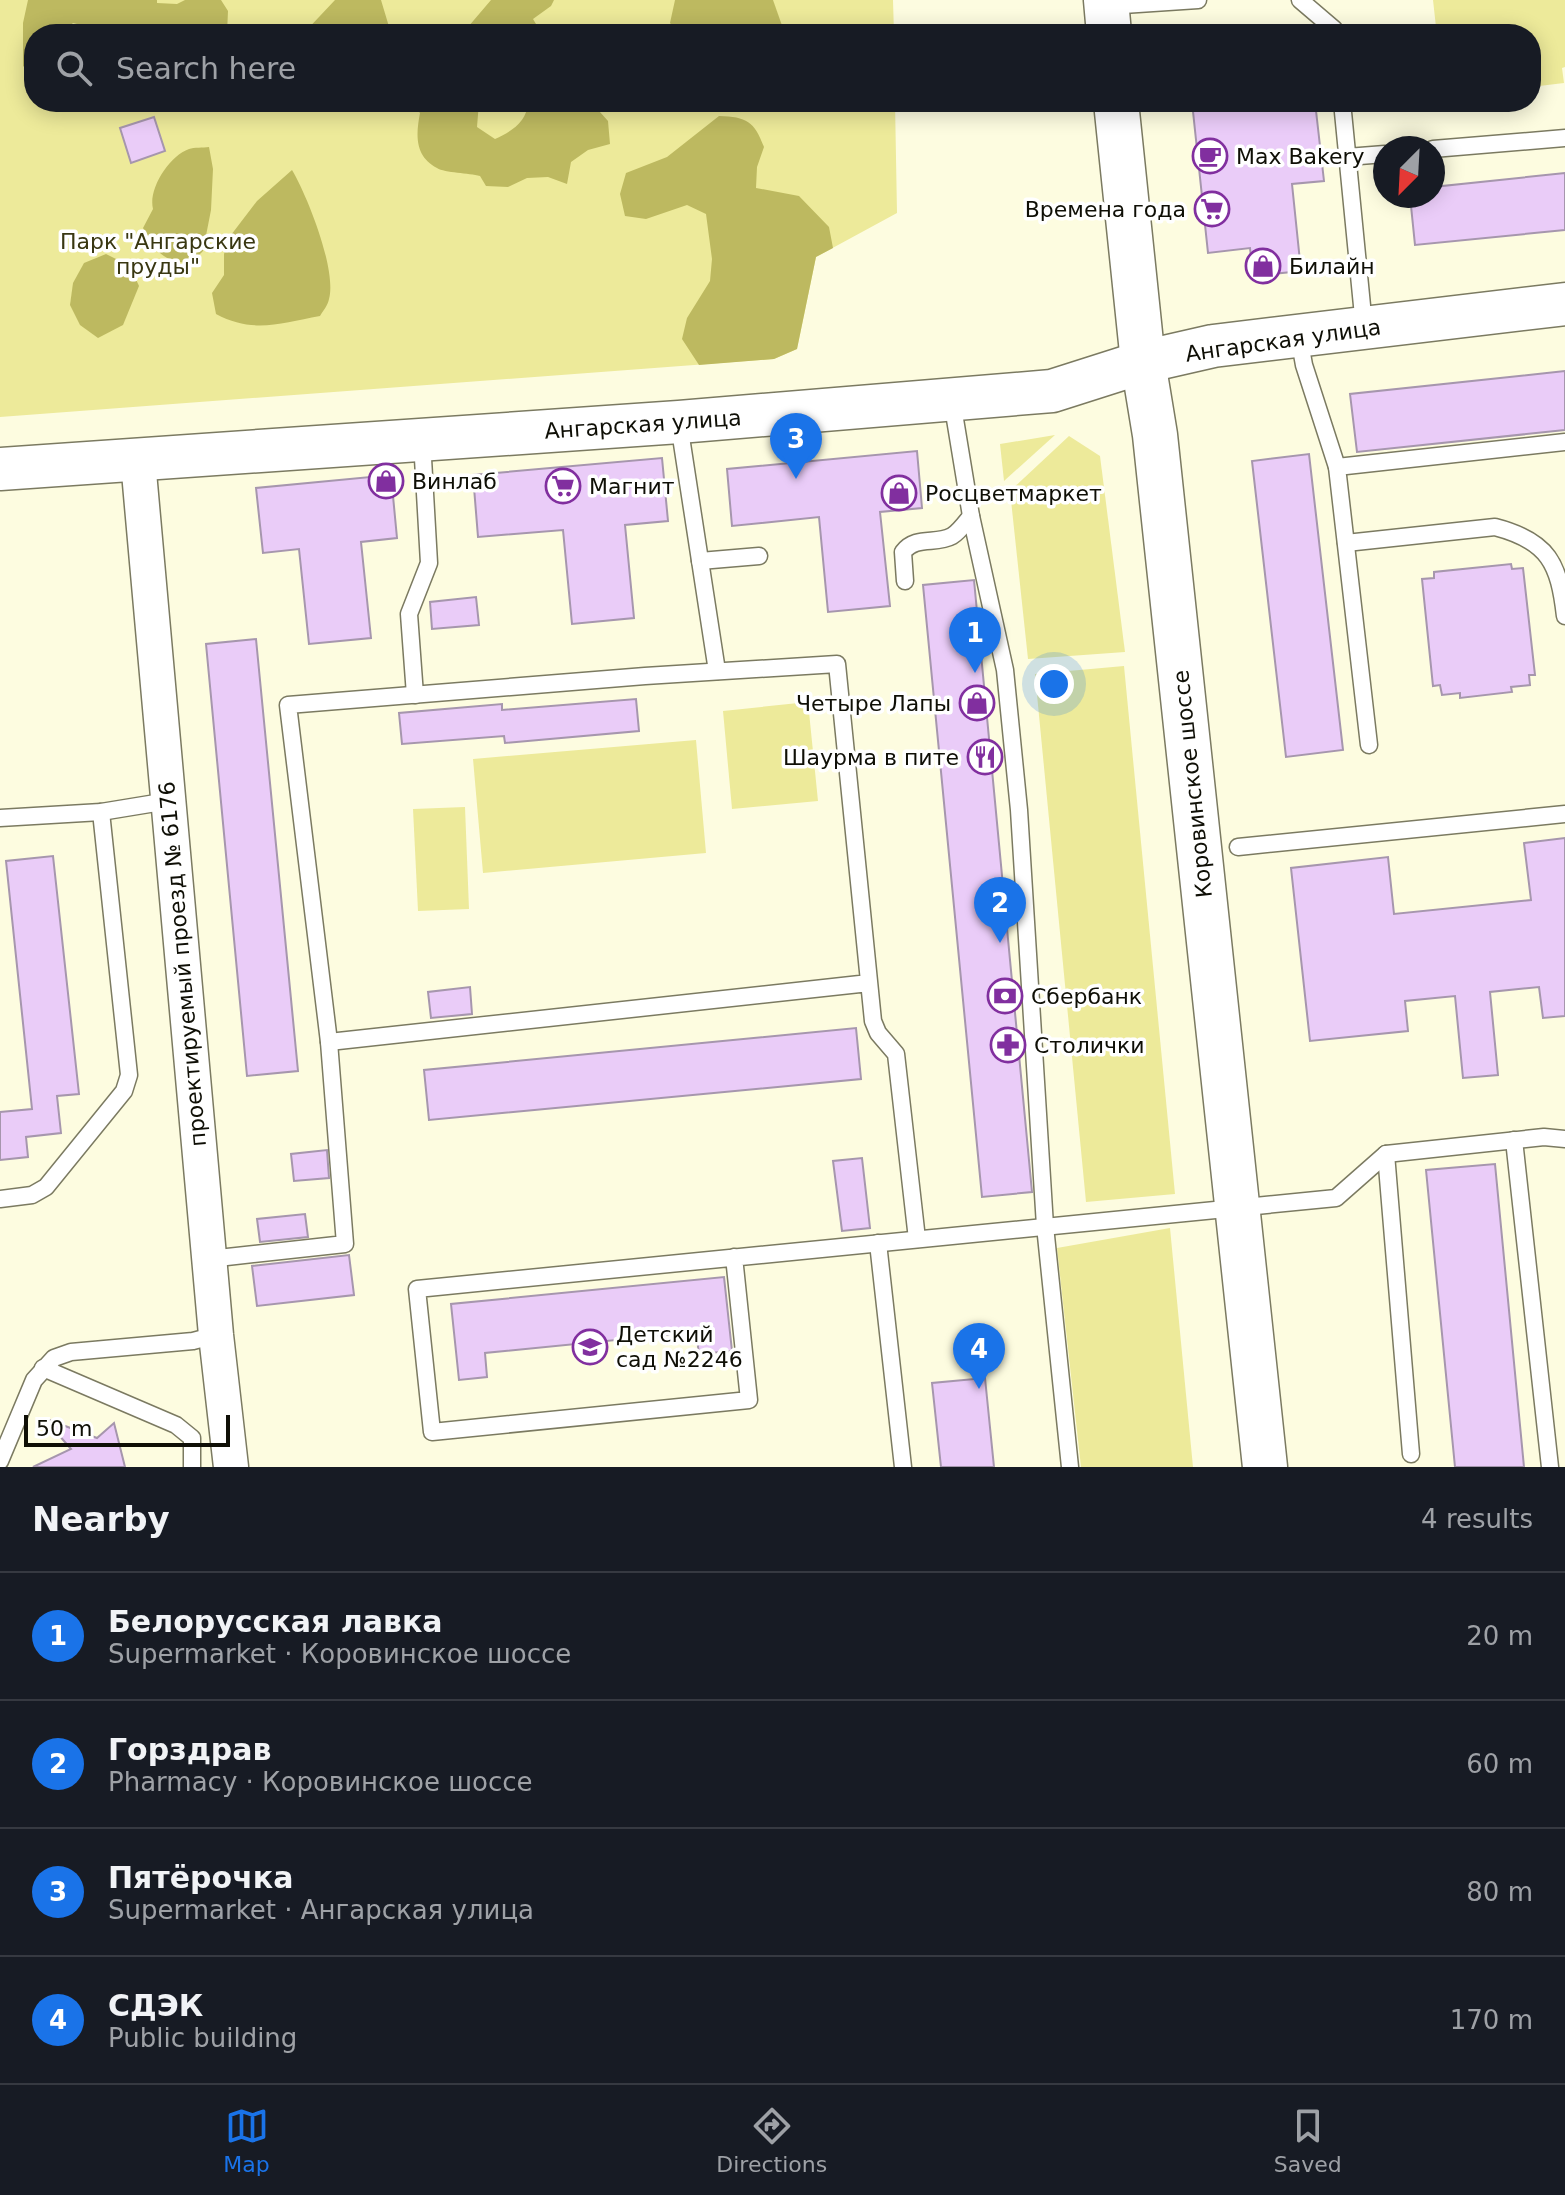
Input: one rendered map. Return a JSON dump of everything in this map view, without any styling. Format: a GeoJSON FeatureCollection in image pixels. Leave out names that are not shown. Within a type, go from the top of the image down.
{"type":"FeatureCollection","features":[{"type":"Feature","properties":{"kind":"main road","name":"Коровинское шоссе"},"geometry":{"type":"LineString","coordinates":[[1117,112],[1143,362],[1155,435],[1265,1467]]}},
{"type":"Feature","properties":{"kind":"street","name":"Ангарская улица"},"geometry":{"type":"LineString","coordinates":[[0,469],[679,422],[1052,391],[1143,362],[1213,346],[1565,304]]}},
{"type":"Feature","properties":{"kind":"street","name":"проектируемый проезд № 6176"},"geometry":{"type":"LineString","coordinates":[[138,461],[216,1335],[231,1467]]}},
{"type":"Feature","properties":{"kind":"lane"},"geometry":{"type":"LineString","coordinates":[[1107,14],[1198,0]]}},
{"type":"Feature","properties":{"kind":"lane"},"geometry":{"type":"LineString","coordinates":[[1300,0],[1328,24]]}},
{"type":"Feature","properties":{"kind":"lane"},"geometry":{"type":"LineString","coordinates":[[1343,112],[1364,328]]}},
{"type":"Feature","properties":{"kind":"lane"},"geometry":{"type":"LineString","coordinates":[[1445,148],[1565,138]]}},
{"type":"Feature","properties":{"kind":"lane"},"geometry":{"type":"LineString","coordinates":[[1347,157],[1373,155]]}},
{"type":"Feature","properties":{"kind":"lane"},"geometry":{"type":"LineString","coordinates":[[1299,336],[1304,365],[1337,467],[1369,745]]}},
{"type":"Feature","properties":{"kind":"lane"},"geometry":{"type":"LineString","coordinates":[[952,398],[971,516],[1005,670],[1019,810],[1045,1226],[1070,1467]]}},
{"type":"Feature","properties":{"kind":"lane"},"geometry":{"type":"LineString","coordinates":[[679,422],[717,671]]}},
{"type":"Feature","properties":{"kind":"lane"},"geometry":{"type":"LineString","coordinates":[[415,695],[409,614],[429,563],[422,441]]}},
{"type":"Feature","properties":{"kind":"lane"},"geometry":{"type":"LineString","coordinates":[[1337,467],[1565,442]]}},
{"type":"Feature","properties":{"kind":"lane"},"geometry":{"type":"LineString","coordinates":[[905,581],[903,552],[907,546],[952,536],[971,516]]}},
{"type":"Feature","properties":{"kind":"lane"},"geometry":{"type":"LineString","coordinates":[[1346,543],[1495,527],[1520,534],[1538,546],[1552,563],[1561,584],[1565,616]]}},
{"type":"Feature","properties":{"kind":"lane"},"geometry":{"type":"LineString","coordinates":[[700,561],[759,556]]}},
{"type":"Feature","properties":{"kind":"lane"},"geometry":{"type":"LineString","coordinates":[[209,1259],[345,1244],[329,1042],[288,705],[837,664],[875,1028],[893,1049],[897,1059],[917,1239]]}},
{"type":"Feature","properties":{"kind":"lane"},"geometry":{"type":"LineString","coordinates":[[0,818],[101,812],[168,801]]}},
{"type":"Feature","properties":{"kind":"lane"},"geometry":{"type":"LineString","coordinates":[[0,1199],[32,1195],[46,1187],[124,1091],[129,1075],[101,812]]}},
{"type":"Feature","properties":{"kind":"lane"},"geometry":{"type":"LineString","coordinates":[[1238,847],[1565,814]]}},
{"type":"Feature","properties":{"kind":"lane"},"geometry":{"type":"LineString","coordinates":[[329,1042],[869,983]]}},
{"type":"Feature","properties":{"kind":"lane"},"geometry":{"type":"LineString","coordinates":[[734,1257],[749,1400],[432,1432],[417,1289],[734,1257],[878,1243],[1045,1226],[1336,1198],[1386,1154],[1544,1137],[1565,1139]]}},
{"type":"Feature","properties":{"kind":"lane"},"geometry":{"type":"LineString","coordinates":[[1514,1140],[1550,1467]]}},
{"type":"Feature","properties":{"kind":"lane"},"geometry":{"type":"LineString","coordinates":[[1386,1154],[1411,1454]]}},
{"type":"Feature","properties":{"kind":"lane"},"geometry":{"type":"LineString","coordinates":[[878,1243],[903,1467]]}},
{"type":"Feature","properties":{"kind":"lane"},"geometry":{"type":"LineString","coordinates":[[0,1461],[34,1380],[54,1358],[71,1352],[193,1341],[216,1335]]}},
{"type":"Feature","properties":{"kind":"lane"},"geometry":{"type":"LineString","coordinates":[[43,1368],[176,1425],[192,1438],[192,1467]]}},
{"type":"Feature","properties":{"kind":"green space","name":"Парк \"Ангарские пруды\""},"geometry":{"type":"Polygon","coordinates":[[[0,0],[893,0],[894,24],[24,24],[24,112],[895,112],[897,213],[816,257],[797,349],[774,359],[0,417],[0,0]]]}},
{"type":"Feature","properties":{"kind":"green space"},"geometry":{"type":"Polygon","coordinates":[[[1433,0],[1565,0],[1564,83],[1541,86],[1541,24],[1436,24],[1433,0]]]}},
{"type":"Feature","properties":{"kind":"green space"},"geometry":{"type":"Polygon","coordinates":[[[1055,435],[1004,481],[1000,444],[1055,435]]]}},
{"type":"Feature","properties":{"kind":"green space"},"geometry":{"type":"Polygon","coordinates":[[[1069,436],[1100,456],[1125,652],[1028,659],[1010,491],[1069,436]]]}},
{"type":"Feature","properties":{"kind":"green space"},"geometry":{"type":"Polygon","coordinates":[[[1124,666],[1175,1194],[1086,1202],[1035,674],[1124,666]]]}},
{"type":"Feature","properties":{"kind":"green space"},"geometry":{"type":"Polygon","coordinates":[[[808,702],[818,801],[732,809],[723,711],[808,702]]]}},
{"type":"Feature","properties":{"kind":"green space"},"geometry":{"type":"Polygon","coordinates":[[[696,740],[706,853],[483,873],[473,759],[696,740]]]}},
{"type":"Feature","properties":{"kind":"green space"},"geometry":{"type":"Polygon","coordinates":[[[465,807],[469,909],[418,911],[413,809],[465,807]]]}},
{"type":"Feature","properties":{"kind":"green space"},"geometry":{"type":"Polygon","coordinates":[[[1170,1228],[1193,1467],[1081,1467],[1057,1248],[1170,1228]]]}},
{"type":"Feature","properties":{"kind":"shaded area"},"geometry":{"type":"Polygon","coordinates":[[[28,0],[157,0],[157,3],[177,4],[185,0],[221,0],[228,11],[227,24],[24,24],[24,67],[23,23],[28,0]]]}},
{"type":"Feature","properties":{"kind":"shaded area"},"geometry":{"type":"Polygon","coordinates":[[[335,0],[381,0],[388,24],[312,24],[335,0]]]}},
{"type":"Feature","properties":{"kind":"shaded area"},"geometry":{"type":"Polygon","coordinates":[[[491,0],[554,0],[551,6],[533,19],[536,24],[471,24],[491,0]]]}},
{"type":"Feature","properties":{"kind":"shaded area"},"geometry":{"type":"Polygon","coordinates":[[[675,0],[773,0],[781,24],[671,24],[675,0]]]}},
{"type":"Feature","properties":{"kind":"shaded area"},"geometry":{"type":"Polygon","coordinates":[[[478,112],[477,127],[495,139],[518,125],[526,112],[600,112],[608,121],[610,144],[588,150],[571,162],[567,184],[548,177],[527,178],[508,187],[486,186],[480,176],[441,170],[424,157],[418,144],[420,113],[478,112]]]}},
{"type":"Feature","properties":{"kind":"shaded area"},"geometry":{"type":"Polygon","coordinates":[[[719,116],[743,119],[753,126],[764,147],[757,167],[756,188],[799,196],[829,227],[833,248],[816,257],[797,349],[774,359],[699,365],[682,339],[687,318],[710,281],[712,259],[706,214],[687,205],[646,219],[625,216],[620,194],[626,173],[667,157],[719,116]]]}},
{"type":"Feature","properties":{"kind":"shaded area"},"geometry":{"type":"Polygon","coordinates":[[[209,147],[213,169],[211,210],[203,251],[191,263],[166,258],[156,249],[143,228],[153,209],[157,183],[168,166],[182,153],[209,147]]]}},
{"type":"Feature","properties":{"kind":"shaded area"},"geometry":{"type":"Polygon","coordinates":[[[292,170],[325,252],[330,286],[327,306],[320,316],[267,325],[242,324],[216,314],[212,293],[224,275],[224,254],[231,235],[257,201],[292,170]]]}},
{"type":"Feature","properties":{"kind":"shaded area"},"geometry":{"type":"Polygon","coordinates":[[[106,254],[130,266],[139,286],[123,325],[98,338],[80,325],[70,305],[73,283],[84,263],[106,254]]]}},
{"type":"Feature","properties":{"kind":"building"},"geometry":{"type":"Polygon","coordinates":[[[1193,112],[1316,112],[1324,181],[1292,184],[1301,271],[1253,276],[1250,248],[1208,253],[1193,112]]]}},
{"type":"Feature","properties":{"kind":"building"},"geometry":{"type":"Polygon","coordinates":[[[154,117],[165,151],[131,163],[120,128],[154,117]]]}},
{"type":"Feature","properties":{"kind":"building"},"geometry":{"type":"Polygon","coordinates":[[[1565,173],[1565,230],[1415,245],[1411,208],[1445,208],[1445,186],[1565,173]]]}},
{"type":"Feature","properties":{"kind":"building"},"geometry":{"type":"Polygon","coordinates":[[[1565,371],[1565,430],[1357,452],[1350,394],[1565,371]]]}},
{"type":"Feature","properties":{"kind":"building"},"geometry":{"type":"Polygon","coordinates":[[[917,451],[922,508],[880,512],[890,606],[828,612],[819,517],[732,526],[727,469],[917,451]]]}},
{"type":"Feature","properties":{"kind":"building"},"geometry":{"type":"Polygon","coordinates":[[[1309,454],[1343,750],[1286,757],[1252,461],[1309,454]]]}},
{"type":"Feature","properties":{"kind":"building"},"geometry":{"type":"Polygon","coordinates":[[[662,458],[668,521],[625,525],[634,618],[572,624],[563,530],[478,537],[473,475],[662,458]]]}},
{"type":"Feature","properties":{"kind":"building"},"geometry":{"type":"Polygon","coordinates":[[[391,475],[397,538],[361,542],[371,638],[309,644],[299,549],[263,553],[256,488],[391,475]]]}},
{"type":"Feature","properties":{"kind":"building"},"geometry":{"type":"Polygon","coordinates":[[[1511,564],[1512,569],[1523,568],[1535,675],[1529,675],[1530,685],[1511,687],[1512,692],[1460,698],[1460,693],[1442,695],[1440,685],[1433,686],[1422,579],[1434,578],[1434,572],[1511,564]]]}},
{"type":"Feature","properties":{"kind":"building"},"geometry":{"type":"Polygon","coordinates":[[[974,580],[1032,1192],[982,1197],[923,585],[974,580]]]}},
{"type":"Feature","properties":{"kind":"building"},"geometry":{"type":"Polygon","coordinates":[[[476,597],[479,625],[432,629],[430,602],[476,597]]]}},
{"type":"Feature","properties":{"kind":"building"},"geometry":{"type":"Polygon","coordinates":[[[256,639],[298,1071],[247,1076],[206,644],[256,639]]]}},
{"type":"Feature","properties":{"kind":"building"},"geometry":{"type":"Polygon","coordinates":[[[636,699],[639,731],[505,743],[504,736],[402,744],[399,713],[502,704],[502,710],[636,699]]]}},
{"type":"Feature","properties":{"kind":"building"},"geometry":{"type":"Polygon","coordinates":[[[1565,838],[1565,1016],[1543,1018],[1539,987],[1490,992],[1498,1075],[1463,1078],[1455,996],[1405,1001],[1408,1031],[1310,1041],[1291,868],[1388,857],[1394,914],[1531,900],[1524,843],[1565,838]]]}},
{"type":"Feature","properties":{"kind":"building"},"geometry":{"type":"Polygon","coordinates":[[[53,856],[79,1094],[57,1096],[61,1133],[26,1137],[28,1157],[0,1160],[0,1112],[32,1109],[6,861],[53,856]]]}},
{"type":"Feature","properties":{"kind":"building"},"geometry":{"type":"Polygon","coordinates":[[[470,987],[472,1014],[431,1018],[428,992],[470,987]]]}},
{"type":"Feature","properties":{"kind":"building"},"geometry":{"type":"Polygon","coordinates":[[[856,1028],[861,1079],[429,1120],[424,1070],[856,1028]]]}},
{"type":"Feature","properties":{"kind":"building"},"geometry":{"type":"Polygon","coordinates":[[[327,1150],[329,1178],[294,1181],[291,1154],[327,1150]]]}},
{"type":"Feature","properties":{"kind":"building"},"geometry":{"type":"Polygon","coordinates":[[[862,1158],[870,1228],[842,1231],[833,1161],[862,1158]]]}},
{"type":"Feature","properties":{"kind":"building"},"geometry":{"type":"Polygon","coordinates":[[[1495,1164],[1524,1467],[1455,1467],[1426,1170],[1495,1164]]]}},
{"type":"Feature","properties":{"kind":"building"},"geometry":{"type":"Polygon","coordinates":[[[305,1214],[308,1237],[260,1242],[257,1219],[305,1214]]]}},
{"type":"Feature","properties":{"kind":"building"},"geometry":{"type":"Polygon","coordinates":[[[349,1255],[354,1295],[257,1306],[252,1266],[349,1255]]]}},
{"type":"Feature","properties":{"kind":"building"},"geometry":{"type":"Polygon","coordinates":[[[724,1277],[732,1351],[699,1354],[696,1332],[485,1353],[487,1377],[459,1380],[451,1304],[724,1277]]]}},
{"type":"Feature","properties":{"kind":"building"},"geometry":{"type":"Polygon","coordinates":[[[985,1378],[994,1467],[941,1467],[932,1383],[985,1378]]]}},
{"type":"Feature","properties":{"kind":"building"},"geometry":{"type":"Polygon","coordinates":[[[44,1418],[97,1438],[114,1423],[125,1467],[33,1467],[71,1449],[44,1418]]]}},
{"type":"Feature","properties":{"kind":"place","name":"Max Bakery"},"geometry":{"type":"Point","coordinates":[1210,156]}},
{"type":"Feature","properties":{"kind":"place","name":"Времена года"},"geometry":{"type":"Point","coordinates":[1212,209]}},
{"type":"Feature","properties":{"kind":"place","name":"Билайн"},"geometry":{"type":"Point","coordinates":[1263,266]}},
{"type":"Feature","properties":{"kind":"place","name":"Пятёрочка"},"geometry":{"type":"Point","coordinates":[796,479]}},
{"type":"Feature","properties":{"kind":"place","name":"Винлаб"},"geometry":{"type":"Point","coordinates":[386,481]}},
{"type":"Feature","properties":{"kind":"place","name":"Магнит"},"geometry":{"type":"Point","coordinates":[563,486]}},
{"type":"Feature","properties":{"kind":"place","name":"Росцветмаркет"},"geometry":{"type":"Point","coordinates":[899,493]}},
{"type":"Feature","properties":{"kind":"place","name":"Белорусская лавка"},"geometry":{"type":"Point","coordinates":[975,673]}},
{"type":"Feature","properties":{"kind":"place","name":"Четыре Лапы"},"geometry":{"type":"Point","coordinates":[977,703]}},
{"type":"Feature","properties":{"kind":"place","name":"Шаурма в пите"},"geometry":{"type":"Point","coordinates":[985,757]}},
{"type":"Feature","properties":{"kind":"place","name":"Горздрав"},"geometry":{"type":"Point","coordinates":[1000,943]}},
{"type":"Feature","properties":{"kind":"place","name":"Сбербанк"},"geometry":{"type":"Point","coordinates":[1005,996]}},
{"type":"Feature","properties":{"kind":"place","name":"Столички"},"geometry":{"type":"Point","coordinates":[1008,1045]}},
{"type":"Feature","properties":{"kind":"place","name":"Детский сад №2246"},"geometry":{"type":"Point","coordinates":[590,1347]}},
{"type":"Feature","properties":{"kind":"place","name":"СДЭК"},"geometry":{"type":"Point","coordinates":[979,1389]}}]}
